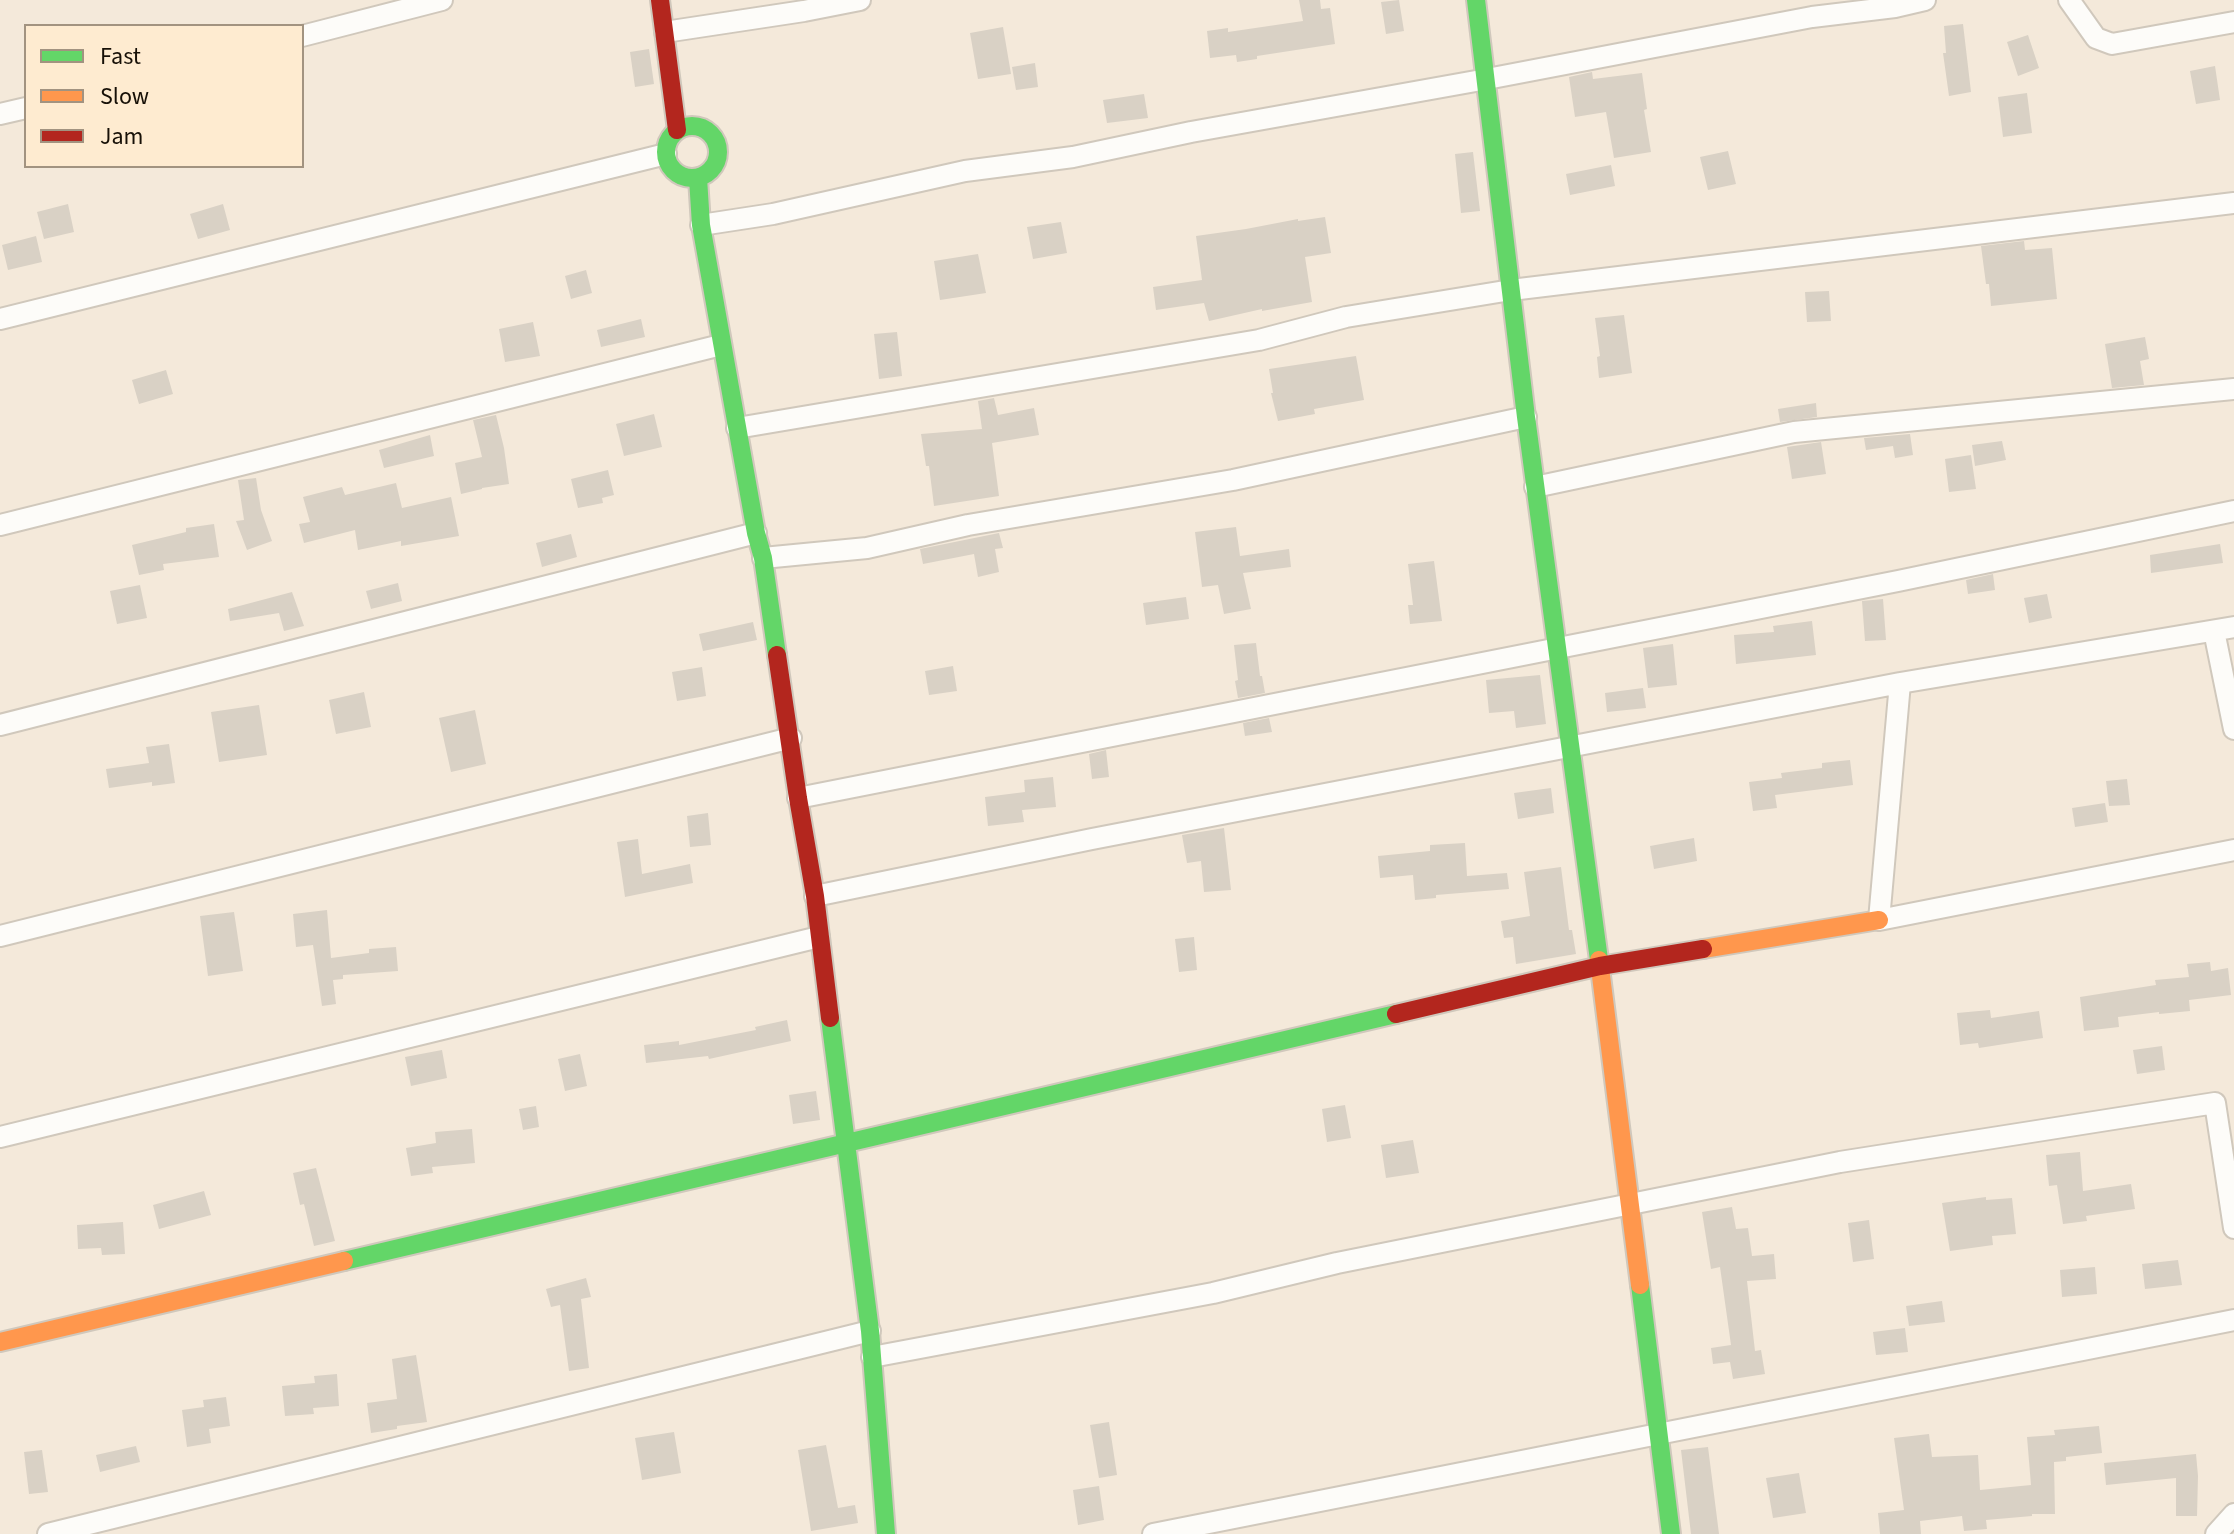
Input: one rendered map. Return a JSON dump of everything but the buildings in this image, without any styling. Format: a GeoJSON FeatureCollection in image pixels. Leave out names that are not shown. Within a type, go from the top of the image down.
{"type":"FeatureCollection","features":[{"type":"Feature","properties":{"kind":"street"},"geometry":{"type":"LineString","coordinates":[[304,35],[442,0]]}},
{"type":"Feature","properties":{"kind":"street"},"geometry":{"type":"LineString","coordinates":[[660,0],[677,130]]}},
{"type":"Feature","properties":{"kind":"street"},"geometry":{"type":"LineString","coordinates":[[665,32],[860,0]]}},
{"type":"Feature","properties":{"kind":"street"},"geometry":{"type":"LineString","coordinates":[[1476,0],[1526,417],[1600,966],[1671,1534]]}},
{"type":"Feature","properties":{"kind":"street"},"geometry":{"type":"LineString","coordinates":[[701,225],[773,214],[965,171],[1073,157],[1191,132],[1812,17],[1895,7],[1925,0]]}},
{"type":"Feature","properties":{"kind":"street"},"geometry":{"type":"LineString","coordinates":[[2069,0],[2096,38],[2112,44],[2234,22]]}},
{"type":"Feature","properties":{"kind":"street"},"geometry":{"type":"LineString","coordinates":[[0,114],[24,108]]}},
{"type":"Feature","properties":{"kind":"street"},"geometry":{"type":"LineString","coordinates":[[695,126],[711,135],[716,142],[718,151],[713,168],[698,178],[680,176],[673,170],[666,154],[671,137],[677,130],[695,126]]}},
{"type":"Feature","properties":{"kind":"street"},"geometry":{"type":"LineString","coordinates":[[0,319],[666,154]]}},
{"type":"Feature","properties":{"kind":"street"},"geometry":{"type":"LineString","coordinates":[[698,178],[701,225],[763,558],[815,896],[870,1331],[886,1534]]}},
{"type":"Feature","properties":{"kind":"street"},"geometry":{"type":"LineString","coordinates":[[737,428],[1259,340],[1346,317],[1511,290],[2234,203]]}},
{"type":"Feature","properties":{"kind":"street"},"geometry":{"type":"LineString","coordinates":[[0,525],[721,345]]}},
{"type":"Feature","properties":{"kind":"street"},"geometry":{"type":"LineString","coordinates":[[1535,487],[1794,432],[2234,389]]}},
{"type":"Feature","properties":{"kind":"street"},"geometry":{"type":"LineString","coordinates":[[763,558],[867,548],[968,525],[1233,480],[1526,417]]}},
{"type":"Feature","properties":{"kind":"street"},"geometry":{"type":"LineString","coordinates":[[798,798],[1556,646],[1898,581],[2234,511]]}},
{"type":"Feature","properties":{"kind":"street"},"geometry":{"type":"LineString","coordinates":[[0,725],[756,533]]}},
{"type":"Feature","properties":{"kind":"street"},"geometry":{"type":"LineString","coordinates":[[815,896],[1571,745],[1900,683],[2224,629],[2234,729]]}},
{"type":"Feature","properties":{"kind":"street"},"geometry":{"type":"LineString","coordinates":[[1879,920],[1900,683]]}},
{"type":"Feature","properties":{"kind":"street"},"geometry":{"type":"LineString","coordinates":[[0,936],[791,738]]}},
{"type":"Feature","properties":{"kind":"street"},"geometry":{"type":"LineString","coordinates":[[0,1342],[1600,966],[1879,920],[2234,850]]}},
{"type":"Feature","properties":{"kind":"street"},"geometry":{"type":"LineString","coordinates":[[0,1137],[819,937]]}},
{"type":"Feature","properties":{"kind":"street"},"geometry":{"type":"LineString","coordinates":[[872,1357],[1213,1293],[1337,1263],[1840,1162],[2225,1101],[2234,1228]]}},
{"type":"Feature","properties":{"kind":"street"},"geometry":{"type":"LineString","coordinates":[[1153,1534],[2234,1320]]}},
{"type":"Feature","properties":{"kind":"street"},"geometry":{"type":"LineString","coordinates":[[48,1534],[870,1331]]}},
{"type":"Feature","properties":{"kind":"street"},"geometry":{"type":"LineString","coordinates":[[2216,1534],[2234,1514]]}},
{"type":"Feature","properties":{"kind":"traffic: fast"},"geometry":{"type":"LineString","coordinates":[[1476,0],[1526,417],[1599,960]]}},
{"type":"Feature","properties":{"kind":"traffic: fast"},"geometry":{"type":"LineString","coordinates":[[692,126],[710,134],[718,152],[710,170],[692,178],[674,170],[666,152],[674,134],[692,126]]}},
{"type":"Feature","properties":{"kind":"traffic: fast"},"geometry":{"type":"LineString","coordinates":[[698,178],[701,225],[763,558],[777,655]]}},
{"type":"Feature","properties":{"kind":"traffic: fast"},"geometry":{"type":"LineString","coordinates":[[344,1261],[1396,1014]]}},
{"type":"Feature","properties":{"kind":"traffic: fast"},"geometry":{"type":"LineString","coordinates":[[830,1018],[870,1331],[886,1534]]}},
{"type":"Feature","properties":{"kind":"traffic: fast"},"geometry":{"type":"LineString","coordinates":[[1640,1285],[1671,1534]]}},
{"type":"Feature","properties":{"kind":"traffic: slow"},"geometry":{"type":"LineString","coordinates":[[1703,949],[1879,920]]}},
{"type":"Feature","properties":{"kind":"traffic: slow"},"geometry":{"type":"LineString","coordinates":[[1599,960],[1640,1285]]}},
{"type":"Feature","properties":{"kind":"traffic: slow"},"geometry":{"type":"LineString","coordinates":[[0,1342],[344,1261]]}},
{"type":"Feature","properties":{"kind":"traffic: jam"},"geometry":{"type":"LineString","coordinates":[[660,0],[677,130]]}},
{"type":"Feature","properties":{"kind":"traffic: jam"},"geometry":{"type":"LineString","coordinates":[[777,655],[815,896],[830,1018]]}},
{"type":"Feature","properties":{"kind":"traffic: jam"},"geometry":{"type":"LineString","coordinates":[[1396,1014],[1600,966],[1703,949]]}}]}
